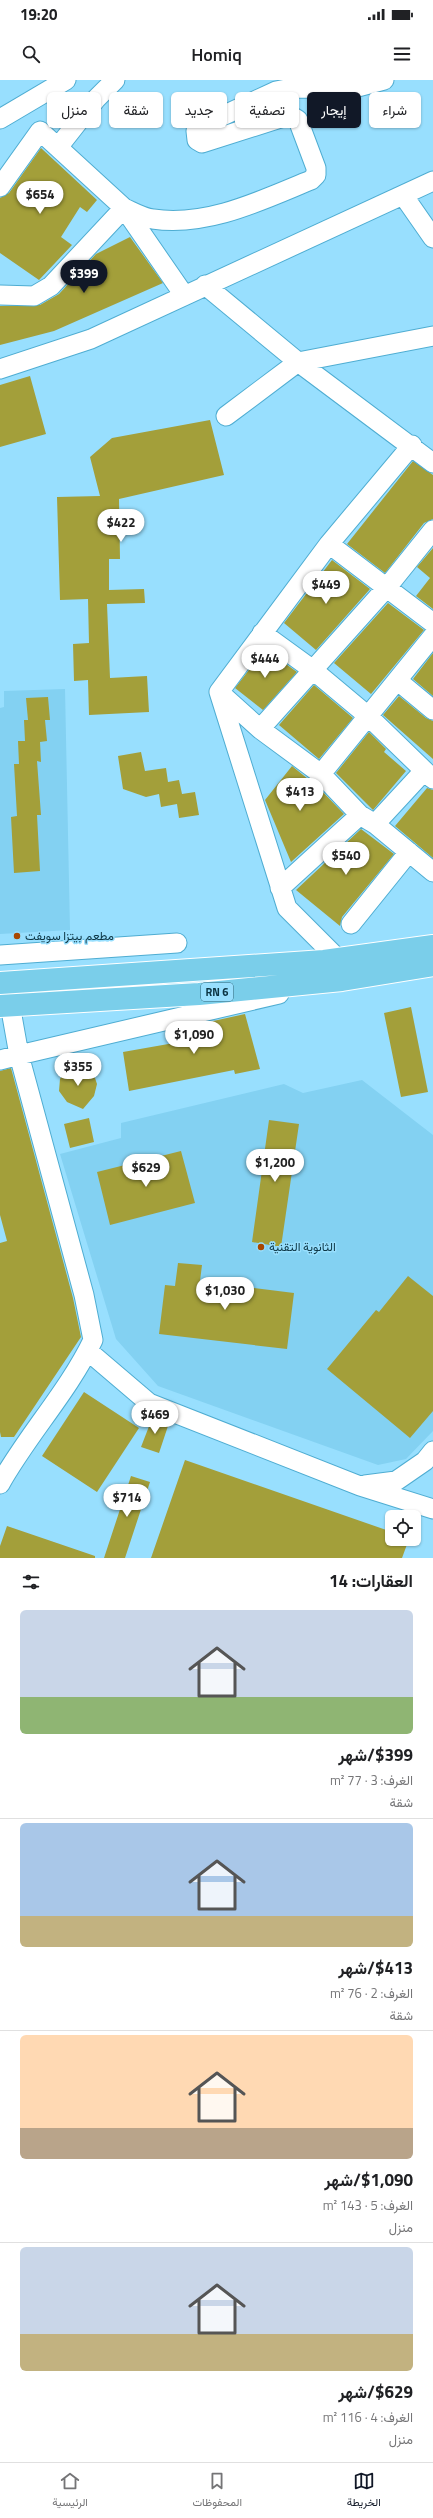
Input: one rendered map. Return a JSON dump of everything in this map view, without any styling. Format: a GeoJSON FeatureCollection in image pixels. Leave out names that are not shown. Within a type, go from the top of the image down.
{"type":"FeatureCollection","features":[{"type":"Feature","properties":{"kind":"main road","name":"RN 6"},"geometry":{"type":"LineString","coordinates":[[6,1006],[199,994],[340,969],[433,946]]}},
{"type":"Feature","properties":{"kind":"main road","name":"RN 6"},"geometry":{"type":"LineString","coordinates":[[3,982],[152,972],[340,969],[433,965]]}},
{"type":"Feature","properties":{"kind":"street"},"geometry":{"type":"LineString","coordinates":[[0,118],[66,80]]}},
{"type":"Feature","properties":{"kind":"street"},"geometry":{"type":"LineString","coordinates":[[59,146],[96,99],[115,80]]}},
{"type":"Feature","properties":{"kind":"street"},"geometry":{"type":"LineString","coordinates":[[124,208],[152,219],[193,219],[235,212],[311,180],[316,175],[316,168],[298,120],[294,116],[290,115],[240,129],[202,143],[197,140],[196,131],[199,127],[276,85],[292,88],[310,85],[350,89],[384,80]]}},
{"type":"Feature","properties":{"kind":"street"},"geometry":{"type":"LineString","coordinates":[[0,187],[40,131],[59,146],[124,208],[184,295]]}},
{"type":"Feature","properties":{"kind":"street"},"geometry":{"type":"LineString","coordinates":[[0,369],[91,339],[205,285],[433,181]]}},
{"type":"Feature","properties":{"kind":"street"},"geometry":{"type":"LineString","coordinates":[[403,195],[433,238]]}},
{"type":"Feature","properties":{"kind":"street"},"geometry":{"type":"LineString","coordinates":[[0,295],[34,296],[50,286],[124,208]]}},
{"type":"Feature","properties":{"kind":"street"},"geometry":{"type":"LineString","coordinates":[[205,285],[298,362],[412,445],[433,463]]}},
{"type":"Feature","properties":{"kind":"street"},"geometry":{"type":"LineString","coordinates":[[226,416],[298,362],[433,336]]}},
{"type":"Feature","properties":{"kind":"street"},"geometry":{"type":"LineString","coordinates":[[219,692],[329,544],[412,445]]}},
{"type":"Feature","properties":{"kind":"street"},"geometry":{"type":"LineString","coordinates":[[260,729],[388,586],[433,530]]}},
{"type":"Feature","properties":{"kind":"street"},"geometry":{"type":"LineString","coordinates":[[329,544],[388,586],[433,623]]}},
{"type":"Feature","properties":{"kind":"street"},"geometry":{"type":"LineString","coordinates":[[262,633],[313,670],[368,716],[428,775],[280,888]]}},
{"type":"Feature","properties":{"kind":"street"},"geometry":{"type":"LineString","coordinates":[[321,774],[433,636]]}},
{"type":"Feature","properties":{"kind":"street"},"geometry":{"type":"LineString","coordinates":[[398,681],[433,710]]}},
{"type":"Feature","properties":{"kind":"street"},"geometry":{"type":"LineString","coordinates":[[219,692],[260,729],[321,774],[368,820],[433,872]]}},
{"type":"Feature","properties":{"kind":"street"},"geometry":{"type":"LineString","coordinates":[[0,1060],[340,969],[287,908],[219,692]]}},
{"type":"Feature","properties":{"kind":"street"},"geometry":{"type":"LineString","coordinates":[[351,924],[409,852]]}},
{"type":"Feature","properties":{"kind":"street"},"geometry":{"type":"LineString","coordinates":[[0,955],[177,943]]}},
{"type":"Feature","properties":{"kind":"street"},"geometry":{"type":"LineString","coordinates":[[152,945],[152,972]]}},
{"type":"Feature","properties":{"kind":"street"},"geometry":{"type":"LineString","coordinates":[[0,1484],[88,1351],[93,1340],[84,1295],[6,1006],[3,982]]}},
{"type":"Feature","properties":{"kind":"street"},"geometry":{"type":"LineString","coordinates":[[88,1351],[149,1403],[360,1486],[433,1509]]}},
{"type":"Feature","properties":{"kind":"street"},"geometry":{"type":"LineString","coordinates":[[360,1486],[396,1481],[425,1461],[433,1451]]}},
{"type":"Feature","properties":{"kind":"shaded area"},"geometry":{"type":"Polygon","coordinates":[[[65,689],[70,930],[0,934],[0,708],[4,707],[4,691],[65,689]]]}},
{"type":"Feature","properties":{"kind":"shaded area","name":"الثانوية التقنية"},"geometry":{"type":"Polygon","coordinates":[[[362,1080],[433,1135],[433,1431],[406,1459],[378,1465],[158,1386],[116,1339],[60,1154],[121,1138],[121,1123],[284,1084],[303,1093],[362,1080]]]}},
{"type":"Feature","properties":{"kind":"building"},"geometry":{"type":"Polygon","coordinates":[[[41,148],[97,200],[87,212],[80,207],[61,237],[72,245],[39,280],[0,253],[0,198],[9,193],[41,148]]]}},
{"type":"Feature","properties":{"kind":"building"},"geometry":{"type":"Polygon","coordinates":[[[130,237],[163,283],[54,331],[0,345],[0,306],[40,305],[59,294],[96,254],[130,237]]]}},
{"type":"Feature","properties":{"kind":"building"},"geometry":{"type":"Polygon","coordinates":[[[30,376],[46,434],[0,447],[0,385],[30,376]]]}},
{"type":"Feature","properties":{"kind":"building"},"geometry":{"type":"Polygon","coordinates":[[[210,420],[224,475],[119,499],[120,559],[109,559],[109,590],[144,589],[145,603],[107,604],[110,678],[147,676],[149,712],[89,715],[88,680],[74,681],[73,644],[89,643],[88,599],[60,600],[57,497],[100,496],[90,457],[112,438],[210,420]]]}},
{"type":"Feature","properties":{"kind":"building"},"geometry":{"type":"Polygon","coordinates":[[[413,461],[433,475],[433,519],[424,523],[385,573],[347,544],[413,461]]]}},
{"type":"Feature","properties":{"kind":"building"},"geometry":{"type":"Polygon","coordinates":[[[433,548],[433,609],[416,596],[430,578],[417,567],[433,548]]]}},
{"type":"Feature","properties":{"kind":"building"},"geometry":{"type":"Polygon","coordinates":[[[332,560],[370,589],[316,650],[284,623],[332,560]]]}},
{"type":"Feature","properties":{"kind":"building"},"geometry":{"type":"Polygon","coordinates":[[[388,603],[424,630],[371,694],[334,663],[388,603]]]}},
{"type":"Feature","properties":{"kind":"building"},"geometry":{"type":"Polygon","coordinates":[[[265,649],[297,672],[263,710],[235,688],[265,649]]]}},
{"type":"Feature","properties":{"kind":"building"},"geometry":{"type":"Polygon","coordinates":[[[433,653],[433,696],[413,679],[433,653]]]}},
{"type":"Feature","properties":{"kind":"building"},"geometry":{"type":"Polygon","coordinates":[[[314,685],[353,718],[319,759],[279,725],[314,685]]]}},
{"type":"Feature","properties":{"kind":"building"},"geometry":{"type":"Polygon","coordinates":[[[399,696],[426,718],[433,721],[433,759],[383,715],[399,696]]]}},
{"type":"Feature","properties":{"kind":"building"},"geometry":{"type":"Polygon","coordinates":[[[48,697],[50,720],[45,720],[47,741],[40,742],[41,762],[37,761],[41,815],[37,815],[40,871],[14,873],[11,817],[17,816],[14,764],[19,764],[18,741],[25,741],[24,720],[28,720],[26,698],[48,697]]]}},
{"type":"Feature","properties":{"kind":"building"},"geometry":{"type":"Polygon","coordinates":[[[369,732],[386,749],[384,752],[406,771],[373,810],[336,773],[369,732]]]}},
{"type":"Feature","properties":{"kind":"building"},"geometry":{"type":"Polygon","coordinates":[[[141,752],[145,771],[166,768],[168,782],[179,780],[182,794],[195,792],[199,815],[179,818],[177,804],[161,807],[159,794],[146,797],[123,789],[118,756],[141,752]]]}},
{"type":"Feature","properties":{"kind":"building"},"geometry":{"type":"Polygon","coordinates":[[[292,766],[319,788],[344,814],[291,862],[265,800],[292,766]]]}},
{"type":"Feature","properties":{"kind":"building"},"geometry":{"type":"Polygon","coordinates":[[[427,788],[433,790],[433,858],[395,826],[427,788]]]}},
{"type":"Feature","properties":{"kind":"building"},"geometry":{"type":"Polygon","coordinates":[[[361,829],[394,854],[342,917],[340,926],[296,890],[361,829]]]}},
{"type":"Feature","properties":{"kind":"building"},"geometry":{"type":"Polygon","coordinates":[[[411,1007],[428,1092],[401,1097],[384,1013],[411,1007]]]}},
{"type":"Feature","properties":{"kind":"building"},"geometry":{"type":"Polygon","coordinates":[[[245,1014],[260,1069],[235,1074],[234,1070],[129,1091],[123,1052],[174,1043],[174,1035],[186,1027],[245,1014]]]}},
{"type":"Feature","properties":{"kind":"building"},"geometry":{"type":"Polygon","coordinates":[[[74,1067],[87,1069],[95,1078],[97,1084],[94,1096],[83,1109],[67,1102],[59,1091],[60,1079],[63,1074],[74,1067]]]}},
{"type":"Feature","properties":{"kind":"building"},"geometry":{"type":"Polygon","coordinates":[[[11,1068],[73,1298],[81,1337],[14,1437],[1,1437],[0,1243],[7,1241],[0,1215],[0,1071],[11,1068]]]}},
{"type":"Feature","properties":{"kind":"building"},"geometry":{"type":"Polygon","coordinates":[[[89,1118],[94,1142],[70,1148],[64,1124],[89,1118]]]}},
{"type":"Feature","properties":{"kind":"building"},"geometry":{"type":"Polygon","coordinates":[[[269,1120],[299,1124],[281,1247],[252,1242],[269,1120]]]}},
{"type":"Feature","properties":{"kind":"building"},"geometry":{"type":"Polygon","coordinates":[[[181,1151],[195,1203],[110,1225],[97,1172],[181,1151]]]}},
{"type":"Feature","properties":{"kind":"building"},"geometry":{"type":"Polygon","coordinates":[[[178,1263],[202,1265],[200,1281],[294,1293],[287,1349],[159,1334],[165,1285],[175,1286],[178,1263]]]}},
{"type":"Feature","properties":{"kind":"building"},"geometry":{"type":"Polygon","coordinates":[[[408,1276],[433,1296],[433,1411],[410,1438],[327,1369],[376,1310],[379,1312],[408,1276]]]}},
{"type":"Feature","properties":{"kind":"building"},"geometry":{"type":"Polygon","coordinates":[[[84,1392],[139,1428],[97,1492],[42,1456],[84,1392]]]}},
{"type":"Feature","properties":{"kind":"building"},"geometry":{"type":"Polygon","coordinates":[[[153,1416],[169,1423],[159,1453],[141,1447],[153,1416]]]}},
{"type":"Feature","properties":{"kind":"building"},"geometry":{"type":"Polygon","coordinates":[[[185,1460],[385,1530],[385,1546],[406,1546],[402,1558],[151,1558],[185,1460]]]}},
{"type":"Feature","properties":{"kind":"building"},"geometry":{"type":"Polygon","coordinates":[[[131,1476],[150,1482],[125,1558],[104,1558],[131,1476]]]}},
{"type":"Feature","properties":{"kind":"building"},"geometry":{"type":"Polygon","coordinates":[[[7,1526],[95,1556],[95,1558],[0,1558],[0,1546],[7,1526]]]}},
{"type":"Feature","properties":{"kind":"place","name":"مطعم بيتزا سويفت"},"geometry":{"type":"Point","coordinates":[17,936]}},
{"type":"Feature","properties":{"kind":"place","name":"الثانوية التقنية"},"geometry":{"type":"Point","coordinates":[261,1247]}}]}
